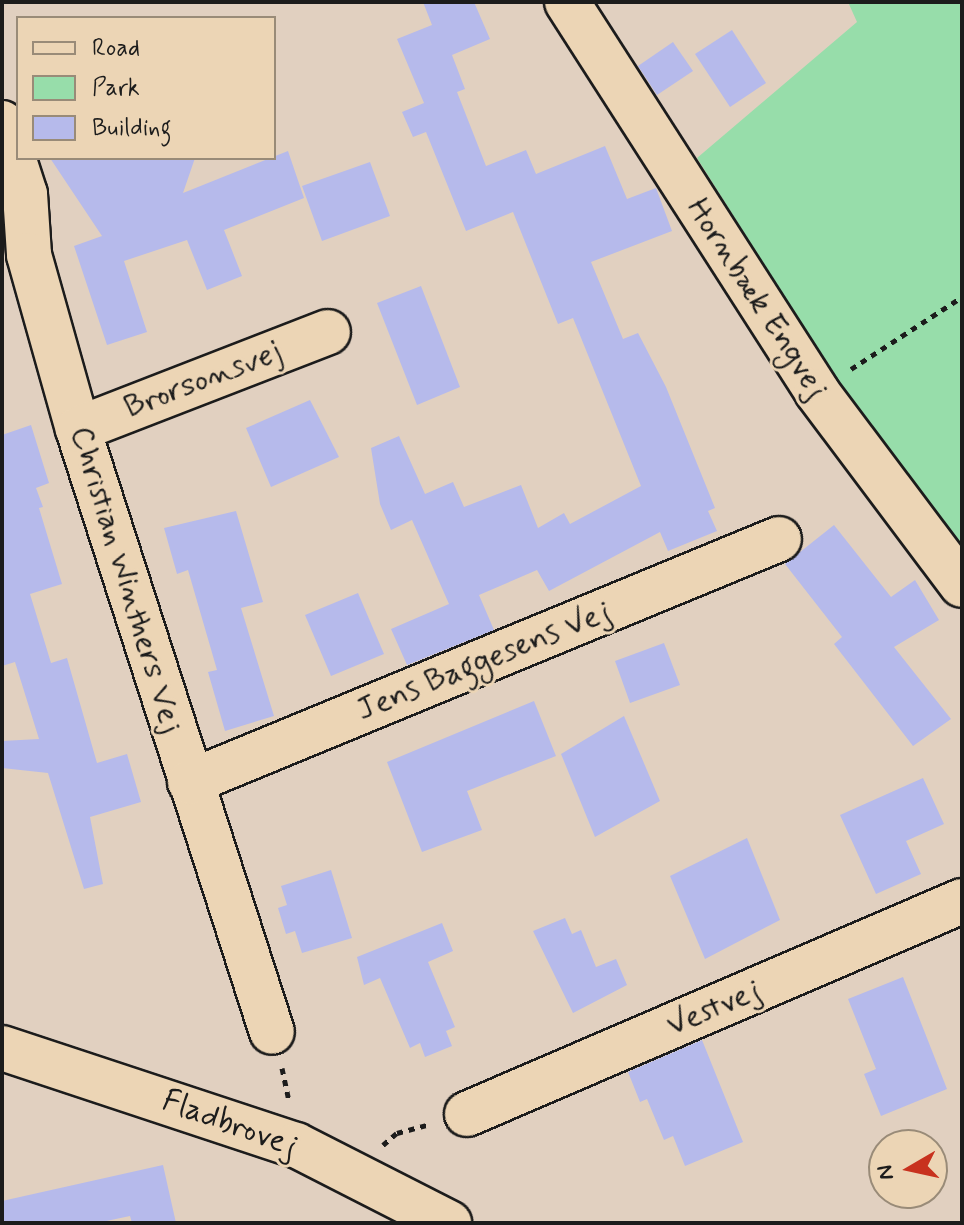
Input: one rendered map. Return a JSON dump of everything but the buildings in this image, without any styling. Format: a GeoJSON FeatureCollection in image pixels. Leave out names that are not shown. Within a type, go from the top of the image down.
{"type":"FeatureCollection","features":[{"type":"Feature","properties":{"kind":"street","name":"Hornbæk Engvej"},"geometry":{"type":"LineString","coordinates":[[567,2],[817,392],[962,585]]}},
{"type":"Feature","properties":{"kind":"street","name":"Christian Winthers Vej"},"geometry":{"type":"LineString","coordinates":[[2,123],[25,194],[16,259],[78,429],[272,1032]]}},
{"type":"Feature","properties":{"kind":"street","name":"Brorsonsvej"},"geometry":{"type":"LineString","coordinates":[[78,429],[328,332]]}},
{"type":"Feature","properties":{"kind":"street","name":"Jens Baggesens Vej"},"geometry":{"type":"LineString","coordinates":[[190,782],[779,539]]}},
{"type":"Feature","properties":{"kind":"street","name":"Vestvej"},"geometry":{"type":"LineString","coordinates":[[467,1114],[962,901]]}},
{"type":"Feature","properties":{"kind":"street","name":"Fladbrovej"},"geometry":{"type":"LineString","coordinates":[[2,1048],[296,1145],[449,1223]]}},
{"type":"Feature","properties":{"kind":"path"},"geometry":{"type":"LineString","coordinates":[[817,392],[962,297]]}},
{"type":"Feature","properties":{"kind":"path"},"geometry":{"type":"LineString","coordinates":[[272,1032],[287,1084],[296,1145]]}},
{"type":"Feature","properties":{"kind":"path"},"geometry":{"type":"LineString","coordinates":[[353,1174],[397,1133],[467,1114]]}},
{"type":"Feature","properties":{"kind":"green space"},"geometry":{"type":"Polygon","coordinates":[[[848,2],[962,2],[962,548],[857,412],[697,158],[857,22],[848,2]]]}}]}
